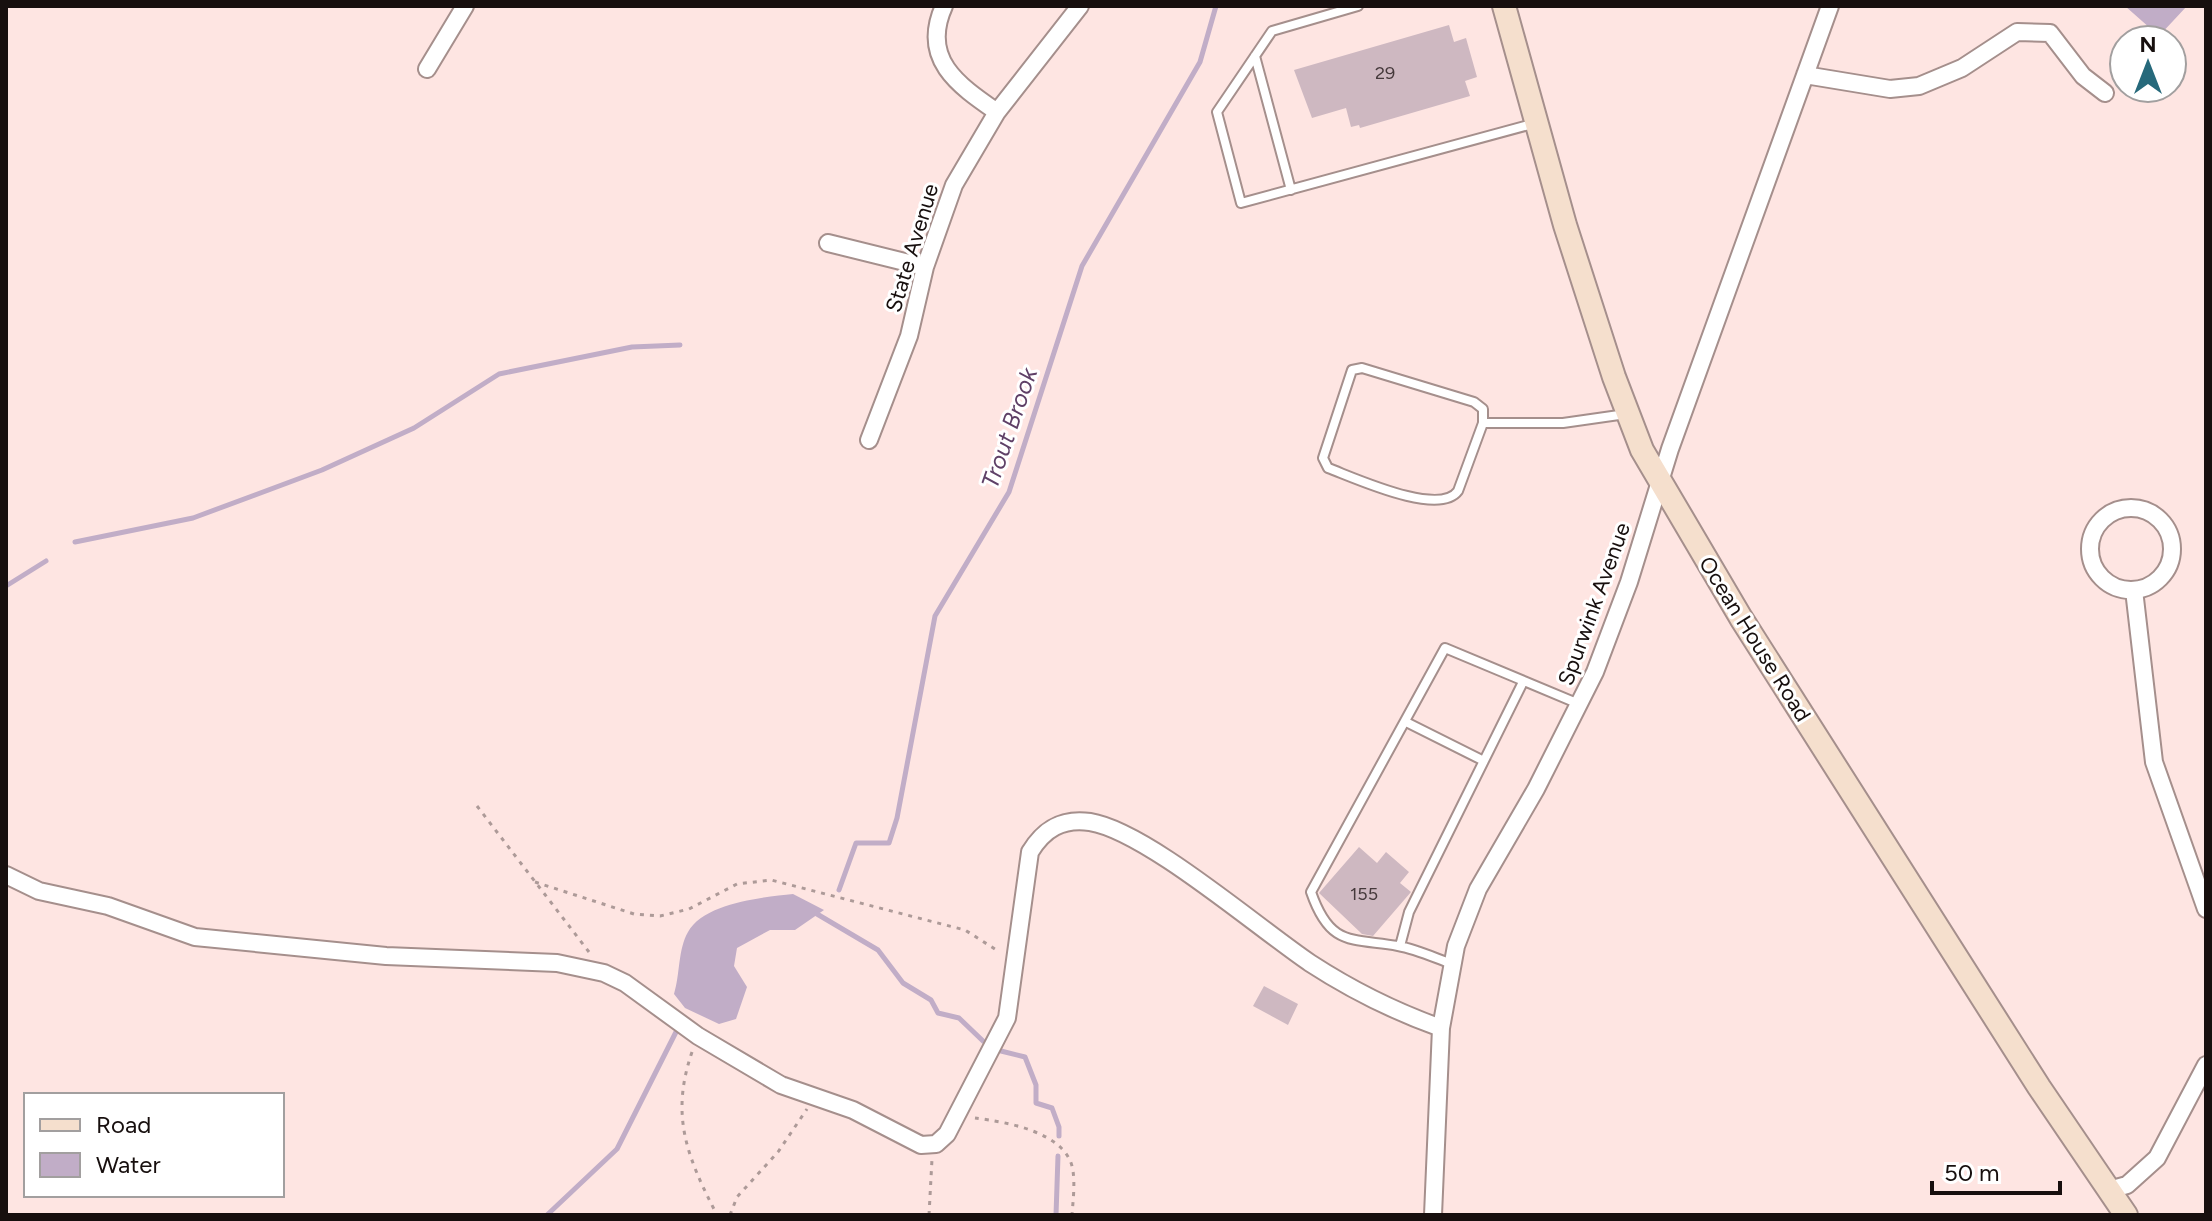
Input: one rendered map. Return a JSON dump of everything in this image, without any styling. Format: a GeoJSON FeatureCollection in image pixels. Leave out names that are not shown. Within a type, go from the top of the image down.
{"type":"FeatureCollection","features":[{"type":"Feature","properties":{"kind":"main road","name":"Ocean House Road"},"geometry":{"type":"LineString","coordinates":[[1504,6],[1627,414],[1660,481],[1788,693],[2039,1087],[2126,1215]]}},
{"type":"Feature","properties":{"kind":"street"},"geometry":{"type":"LineString","coordinates":[[944,6],[936,23],[936,44],[943,64],[954,80],[997,112]]}},
{"type":"Feature","properties":{"kind":"street","name":"State Avenue"},"geometry":{"type":"LineString","coordinates":[[869,440],[909,336],[925,267],[954,185],[997,112],[1080,6]]}},
{"type":"Feature","properties":{"kind":"street","name":"Spurwink Avenue"},"geometry":{"type":"LineString","coordinates":[[1433,1215],[1441,1028],[1452,964],[1478,889],[1580,704],[1629,582],[1660,481],[1830,6]]}},
{"type":"Feature","properties":{"kind":"street"},"geometry":{"type":"LineString","coordinates":[[427,69],[462,7]]}},
{"type":"Feature","properties":{"kind":"street"},"geometry":{"type":"LineString","coordinates":[[1805,75],[1890,89],[1919,86],[1962,68],[2017,32],[2050,33],[2083,76],[2105,93]]}},
{"type":"Feature","properties":{"kind":"street"},"geometry":{"type":"LineString","coordinates":[[828,243],[925,267]]}},
{"type":"Feature","properties":{"kind":"street"},"geometry":{"type":"LineString","coordinates":[[2131,508],[2157,517],[2172,540],[2172,554],[2160,579],[2134,590],[2109,584],[2099,575],[2090,551],[2097,526],[2106,517],[2131,508]]}},
{"type":"Feature","properties":{"kind":"street"},"geometry":{"type":"LineString","coordinates":[[2134,590],[2154,762],[2206,909]]}},
{"type":"Feature","properties":{"kind":"street"},"geometry":{"type":"LineString","coordinates":[[6,875],[39,891],[108,906],[195,937],[343,953],[557,963],[604,973],[625,983],[698,1036],[781,1085],[853,1110],[921,1145],[936,1144],[947,1134],[1007,1018],[1030,852],[1040,835],[1057,824],[1092,822],[1165,859],[1312,964],[1405,1015],[1441,1028]]}},
{"type":"Feature","properties":{"kind":"street"},"geometry":{"type":"LineString","coordinates":[[2109,1190],[2127,1185],[2157,1158],[2206,1065]]}},
{"type":"Feature","properties":{"kind":"lane"},"geometry":{"type":"LineString","coordinates":[[1358,6],[1272,31],[1217,112],[1241,203],[1537,122]]}},
{"type":"Feature","properties":{"kind":"lane"},"geometry":{"type":"LineString","coordinates":[[1255,56],[1291,190]]}},
{"type":"Feature","properties":{"kind":"lane"},"geometry":{"type":"LineString","coordinates":[[1362,368],[1474,402],[1483,409],[1483,423],[1458,491],[1452,500],[1440,503],[1328,468],[1323,458],[1352,370],[1362,368]]}},
{"type":"Feature","properties":{"kind":"lane"},"geometry":{"type":"LineString","coordinates":[[1483,423],[1563,423],[1627,414]]}},
{"type":"Feature","properties":{"kind":"lane"},"geometry":{"type":"LineString","coordinates":[[1452,964],[1400,946],[1356,943],[1331,929],[1311,892],[1445,648],[1580,704]]}},
{"type":"Feature","properties":{"kind":"lane"},"geometry":{"type":"LineString","coordinates":[[1400,946],[1409,912],[1523,682]]}},
{"type":"Feature","properties":{"kind":"lane"},"geometry":{"type":"LineString","coordinates":[[1406,722],[1482,760]]}},
{"type":"Feature","properties":{"kind":"path"},"geometry":{"type":"LineString","coordinates":[[477,806],[604,973]]}},
{"type":"Feature","properties":{"kind":"path"},"geometry":{"type":"LineString","coordinates":[[535,882],[634,914],[660,916],[689,909],[737,884],[771,880],[965,930],[989,943],[1015,967]]}},
{"type":"Feature","properties":{"kind":"path"},"geometry":{"type":"LineString","coordinates":[[698,1036],[682,1082],[684,1137],[691,1162],[717,1215]]}},
{"type":"Feature","properties":{"kind":"path"},"geometry":{"type":"LineString","coordinates":[[730,1215],[737,1197],[778,1152],[814,1096]]}},
{"type":"Feature","properties":{"kind":"path"},"geometry":{"type":"LineString","coordinates":[[955,1118],[990,1120],[1060,1145],[1073,1170],[1072,1215]]}},
{"type":"Feature","properties":{"kind":"path"},"geometry":{"type":"LineString","coordinates":[[929,1215],[929,1179],[936,1144]]}},
{"type":"Feature","properties":{"kind":"water"},"geometry":{"type":"Polygon","coordinates":[[[2125,6],[2187,6],[2170,24],[2145,24],[2125,6]]]}},
{"type":"Feature","properties":{"kind":"water"},"geometry":{"type":"Polygon","coordinates":[[[793,894],[824,910],[795,930],[770,930],[737,948],[734,966],[747,987],[736,1019],[719,1024],[685,1008],[674,994],[682,946],[696,922],[735,903],[793,894]]]}},
{"type":"Feature","properties":{"kind":"building"},"geometry":{"type":"Polygon","coordinates":[[[1449,25],[1454,42],[1466,38],[1477,77],[1465,81],[1470,96],[1360,128],[1359,125],[1351,127],[1346,108],[1312,118],[1294,70],[1449,25]]]}},
{"type":"Feature","properties":{"kind":"building"},"geometry":{"type":"Polygon","coordinates":[[[1359,847],[1377,863],[1386,852],[1409,872],[1400,883],[1411,892],[1373,936],[1362,934],[1319,893],[1359,847]]]}},
{"type":"Feature","properties":{"kind":"building"},"geometry":{"type":"Polygon","coordinates":[[[1264,986],[1298,1004],[1288,1025],[1253,1006],[1264,986]]]}},
{"type":"Feature","properties":{"kind":"waterway","name":"Trout Brook"},"geometry":{"type":"LineString","coordinates":[[839,890],[856,843],[889,843],[897,818],[935,616],[1009,492],[1082,266],[1200,62],[1216,6]]}},
{"type":"Feature","properties":{"kind":"waterway"},"geometry":{"type":"LineString","coordinates":[[75,542],[193,518],[322,470],[414,428],[499,374],[632,347],[680,345]]}},
{"type":"Feature","properties":{"kind":"waterway"},"geometry":{"type":"LineString","coordinates":[[6,586],[46,561]]}},
{"type":"Feature","properties":{"kind":"waterway"},"geometry":{"type":"LineString","coordinates":[[817,914],[878,950],[903,983],[931,1000],[938,1013],[959,1018],[983,1041]]}},
{"type":"Feature","properties":{"kind":"waterway","name":"Trout Brook"},"geometry":{"type":"LineString","coordinates":[[547,1215],[617,1149],[676,1032]]}},
{"type":"Feature","properties":{"kind":"waterway"},"geometry":{"type":"LineString","coordinates":[[1001,1051],[1025,1057],[1036,1085],[1036,1103],[1052,1108],[1059,1136]]}},
{"type":"Feature","properties":{"kind":"waterway"},"geometry":{"type":"LineString","coordinates":[[1056,1215],[1058,1156]]}}]}
